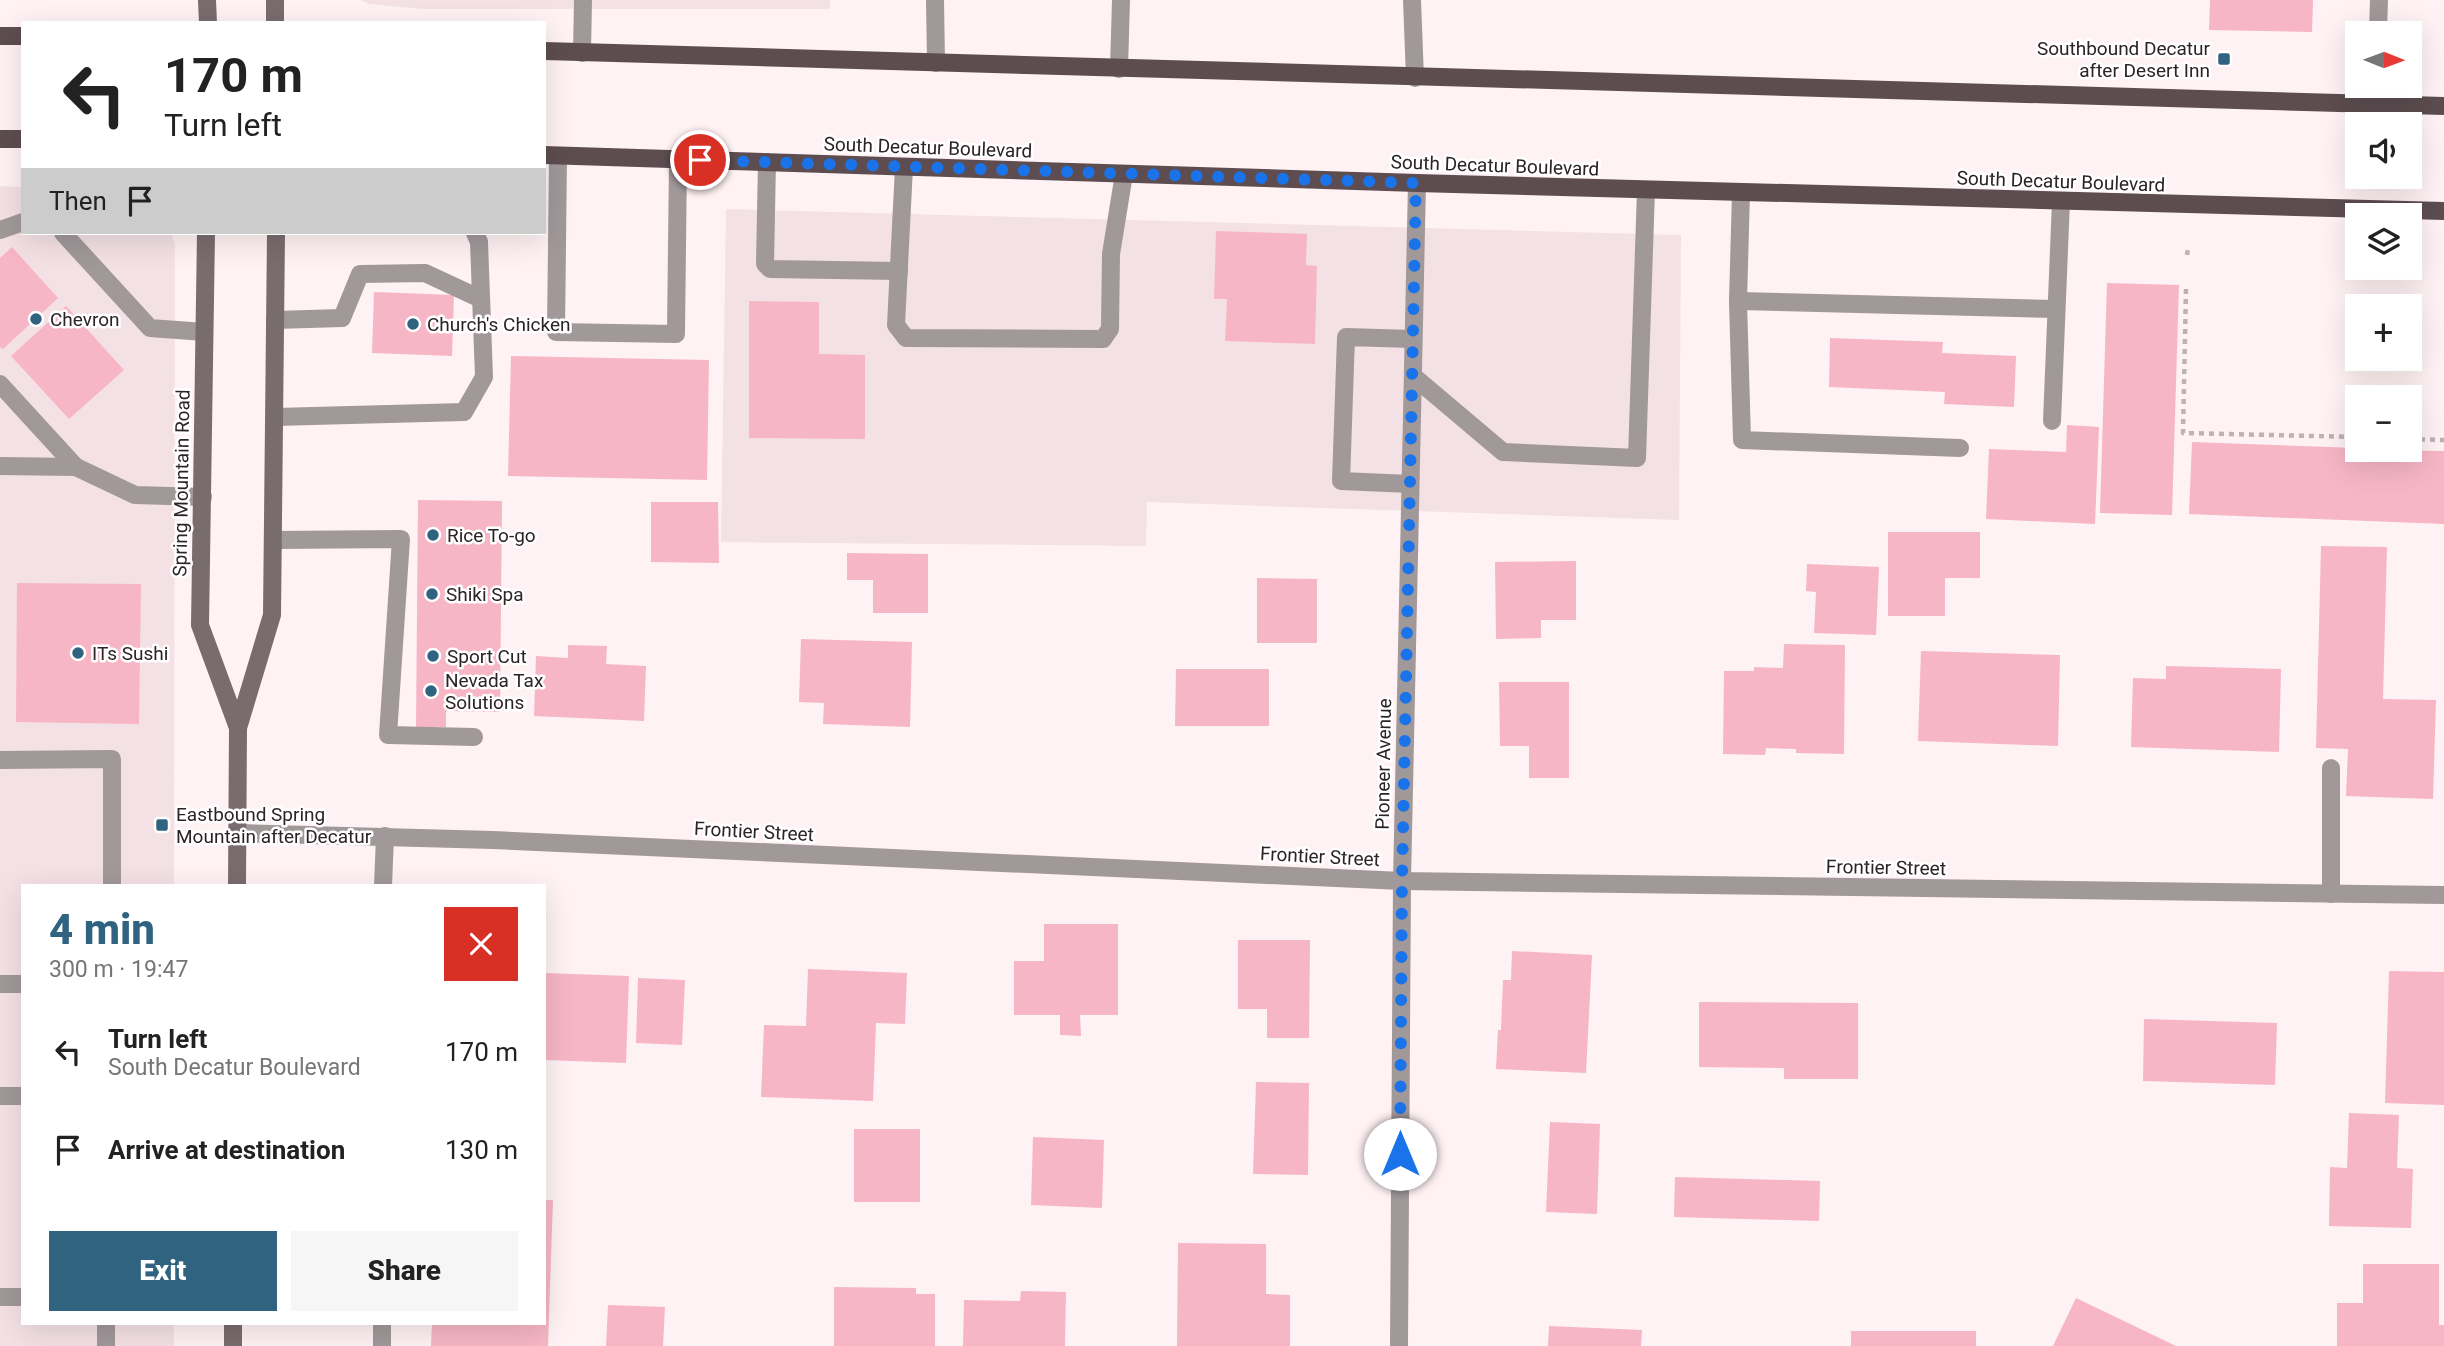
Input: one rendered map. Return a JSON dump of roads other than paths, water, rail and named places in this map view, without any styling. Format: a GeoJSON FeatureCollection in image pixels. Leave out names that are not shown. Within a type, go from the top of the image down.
{"type":"FeatureCollection","features":[{"type":"Feature","properties":{"kind":"main road"},"geometry":{"type":"LineString","coordinates":[[207,0],[208,21]]}},
{"type":"Feature","properties":{"kind":"main road"},"geometry":{"type":"LineString","coordinates":[[275,0],[275,21]]}},
{"type":"Feature","properties":{"kind":"main road"},"geometry":{"type":"LineString","coordinates":[[0,36],[21,36]]}},
{"type":"Feature","properties":{"kind":"main road"},"geometry":{"type":"LineString","coordinates":[[546,51],[2444,106]]}},
{"type":"Feature","properties":{"kind":"main road"},"geometry":{"type":"LineString","coordinates":[[0,139],[21,139]]}},
{"type":"Feature","properties":{"kind":"main road","name":"South Decatur Boulevard"},"geometry":{"type":"LineString","coordinates":[[551,155],[1741,193],[2444,211]]}},
{"type":"Feature","properties":{"kind":"main road","name":"Spring Mountain Road"},"geometry":{"type":"LineString","coordinates":[[206,235],[200,625],[238,728]]}},
{"type":"Feature","properties":{"kind":"main road","name":"Spring Mountain Road"},"geometry":{"type":"LineString","coordinates":[[237,884],[238,728],[272,615],[276,235]]}},
{"type":"Feature","properties":{"kind":"main road"},"geometry":{"type":"LineString","coordinates":[[233,1325],[233,1346]]}},
{"type":"Feature","properties":{"kind":"street"},"geometry":{"type":"LineString","coordinates":[[582,52],[583,0]]}},
{"type":"Feature","properties":{"kind":"street"},"geometry":{"type":"LineString","coordinates":[[935,0],[936,63]]}},
{"type":"Feature","properties":{"kind":"street"},"geometry":{"type":"LineString","coordinates":[[1119,69],[1121,0]]}},
{"type":"Feature","properties":{"kind":"street"},"geometry":{"type":"LineString","coordinates":[[1412,0],[1415,78]]}},
{"type":"Feature","properties":{"kind":"street"},"geometry":{"type":"LineString","coordinates":[[2378,21],[2379,0]]}},
{"type":"Feature","properties":{"kind":"street"},"geometry":{"type":"LineString","coordinates":[[2377,98],[2377,105]]}},
{"type":"Feature","properties":{"kind":"street"},"geometry":{"type":"LineString","coordinates":[[551,155],[556,332],[676,334],[678,159]]}},
{"type":"Feature","properties":{"kind":"street"},"geometry":{"type":"LineString","coordinates":[[767,162],[765,264],[770,268],[899,271]]}},
{"type":"Feature","properties":{"kind":"street"},"geometry":{"type":"LineString","coordinates":[[904,167],[896,325],[906,338],[1103,339],[1110,329],[1111,254],[1124,174]]}},
{"type":"Feature","properties":{"kind":"street","name":"Pioneer Avenue"},"geometry":{"type":"LineString","coordinates":[[1399,1346],[1402,881],[1416,183]]}},
{"type":"Feature","properties":{"kind":"street"},"geometry":{"type":"LineString","coordinates":[[1413,376],[1503,452],[1637,458],[1646,190]]}},
{"type":"Feature","properties":{"kind":"street"},"geometry":{"type":"LineString","coordinates":[[1741,193],[1738,301],[1742,440],[1960,448]]}},
{"type":"Feature","properties":{"kind":"street"},"geometry":{"type":"LineString","coordinates":[[2052,421],[2062,201]]}},
{"type":"Feature","properties":{"kind":"street"},"geometry":{"type":"LineString","coordinates":[[0,230],[21,223]]}},
{"type":"Feature","properties":{"kind":"street"},"geometry":{"type":"LineString","coordinates":[[65,235],[150,328],[204,332]]}},
{"type":"Feature","properties":{"kind":"street"},"geometry":{"type":"LineString","coordinates":[[275,417],[464,412],[484,377],[479,242],[476,235]]}},
{"type":"Feature","properties":{"kind":"street"},"geometry":{"type":"LineString","coordinates":[[275,320],[342,318],[360,274],[425,273],[481,299]]}},
{"type":"Feature","properties":{"kind":"street"},"geometry":{"type":"LineString","coordinates":[[1738,301],[2056,309]]}},
{"type":"Feature","properties":{"kind":"street"},"geometry":{"type":"LineString","coordinates":[[1410,484],[1340,481],[1346,337],[1413,339]]}},
{"type":"Feature","properties":{"kind":"street"},"geometry":{"type":"LineString","coordinates":[[0,384],[76,467],[135,495],[203,497]]}},
{"type":"Feature","properties":{"kind":"street"},"geometry":{"type":"LineString","coordinates":[[0,466],[76,467]]}},
{"type":"Feature","properties":{"kind":"street"},"geometry":{"type":"LineString","coordinates":[[273,540],[401,539],[388,734],[474,737]]}},
{"type":"Feature","properties":{"kind":"street"},"geometry":{"type":"LineString","coordinates":[[0,760],[112,760],[112,884]]}},
{"type":"Feature","properties":{"kind":"street"},"geometry":{"type":"LineString","coordinates":[[2331,768],[2331,894]]}},
{"type":"Feature","properties":{"kind":"street","name":"Frontier Street"},"geometry":{"type":"LineString","coordinates":[[237,833],[385,836],[1402,881],[2444,895]]}},
{"type":"Feature","properties":{"kind":"street"},"geometry":{"type":"LineString","coordinates":[[383,884],[385,836]]}},
{"type":"Feature","properties":{"kind":"street"},"geometry":{"type":"LineString","coordinates":[[0,984],[21,984]]}},
{"type":"Feature","properties":{"kind":"street"},"geometry":{"type":"LineString","coordinates":[[0,1097],[21,1096]]}},
{"type":"Feature","properties":{"kind":"street"},"geometry":{"type":"LineString","coordinates":[[0,1297],[21,1297]]}},
{"type":"Feature","properties":{"kind":"street"},"geometry":{"type":"LineString","coordinates":[[106,1325],[106,1346]]}},
{"type":"Feature","properties":{"kind":"street"},"geometry":{"type":"LineString","coordinates":[[382,1325],[382,1346]]}},
{"type":"Feature","properties":{"kind":"place","name":"Southbound Decatur after Desert Inn"},"geometry":{"type":"Point","coordinates":[2224,59]}},
{"type":"Feature","properties":{"kind":"place","name":"Chevron"},"geometry":{"type":"Point","coordinates":[36,319]}},
{"type":"Feature","properties":{"kind":"place","name":"Church's Chicken"},"geometry":{"type":"Point","coordinates":[413,324]}},
{"type":"Feature","properties":{"kind":"place","name":"Rice To-go"},"geometry":{"type":"Point","coordinates":[433,535]}},
{"type":"Feature","properties":{"kind":"place","name":"Shiki Spa"},"geometry":{"type":"Point","coordinates":[432,594]}},
{"type":"Feature","properties":{"kind":"place","name":"ITs Sushi"},"geometry":{"type":"Point","coordinates":[78,653]}},
{"type":"Feature","properties":{"kind":"place","name":"Sport Cut"},"geometry":{"type":"Point","coordinates":[433,656]}},
{"type":"Feature","properties":{"kind":"place","name":"Nevada Tax Solutions"},"geometry":{"type":"Point","coordinates":[431,691]}},
{"type":"Feature","properties":{"kind":"place","name":"Eastbound Spring Mountain after Decatur"},"geometry":{"type":"Point","coordinates":[162,825]}}]}
